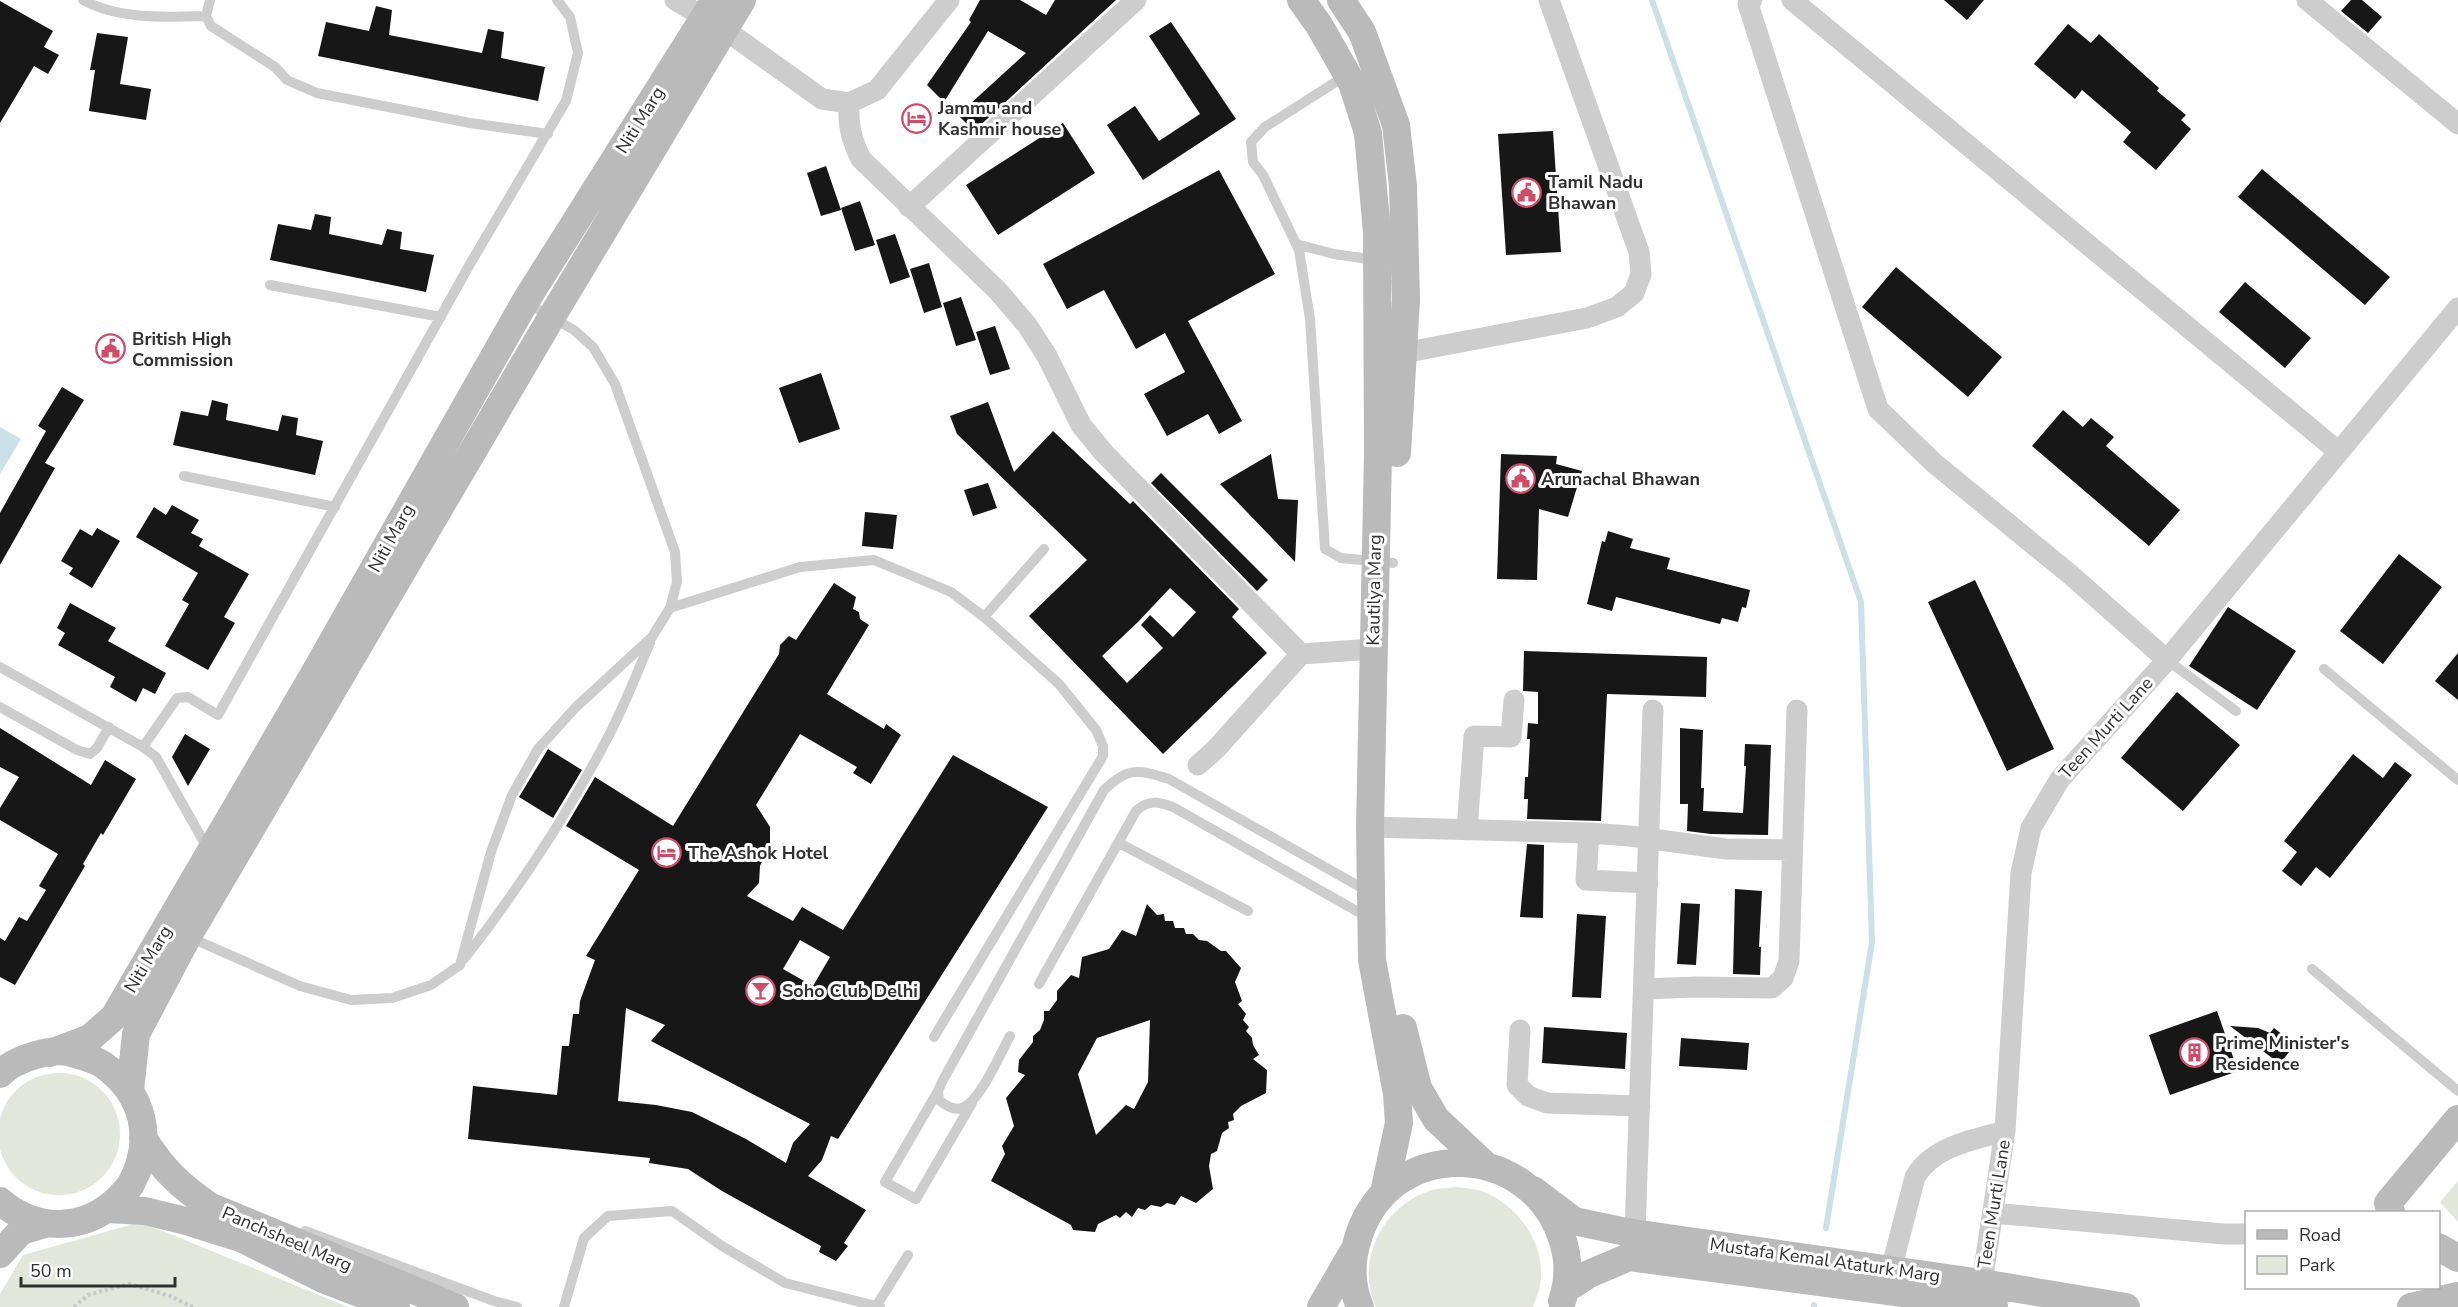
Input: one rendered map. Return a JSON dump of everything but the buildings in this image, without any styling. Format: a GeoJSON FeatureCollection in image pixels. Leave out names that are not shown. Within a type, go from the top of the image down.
{"type":"FeatureCollection","features":[{"type":"Feature","properties":{"kind":"street"},"geometry":{"type":"LineString","coordinates":[[675,0],[715,16],[822,99],[849,103],[877,90],[949,0]]}},
{"type":"Feature","properties":{"kind":"street","name":"Niti Marg"},"geometry":{"type":"LineString","coordinates":[[130,1092],[136,1034],[210,854],[525,302],[715,16],[742,0]]}},
{"type":"Feature","properties":{"kind":"street"},"geometry":{"type":"LineString","coordinates":[[909,207],[1136,0]]}},
{"type":"Feature","properties":{"kind":"street","name":"Kautilya Marg"},"geometry":{"type":"LineString","coordinates":[[1301,0],[1319,25],[1358,64],[1396,125],[1403,186],[1391,261],[1378,455],[1391,749],[1377,828]]}},
{"type":"Feature","properties":{"kind":"street","name":"Kautilya Marg"},"geometry":{"type":"LineString","coordinates":[[1341,0],[1362,32],[1358,64]]}},
{"type":"Feature","properties":{"kind":"street"},"geometry":{"type":"LineString","coordinates":[[1402,352],[1587,318],[1617,307],[1634,294],[1641,274],[1640,252],[1549,0]]}},
{"type":"Feature","properties":{"kind":"street"},"geometry":{"type":"LineString","coordinates":[[1752,0],[1748,4],[1878,409],[1934,463],[2072,576],[2167,660]]}},
{"type":"Feature","properties":{"kind":"street"},"geometry":{"type":"LineString","coordinates":[[1792,0],[2339,452]]}},
{"type":"Feature","properties":{"kind":"street"},"geometry":{"type":"LineString","coordinates":[[2307,0],[2458,124]]}},
{"type":"Feature","properties":{"kind":"street","name":"Niti Marg"},"geometry":{"type":"LineString","coordinates":[[0,1074],[4,1069],[25,1057],[90,1038],[114,1017],[178,932],[551,318],[715,16]]}},
{"type":"Feature","properties":{"kind":"street"},"geometry":{"type":"LineString","coordinates":[[849,103],[848,122],[851,138],[861,159],[997,290],[1027,325],[1047,356],[1081,425],[1104,453],[1301,654]]}},
{"type":"Feature","properties":{"kind":"street","name":"Kautilya Marg"},"geometry":{"type":"LineString","coordinates":[[1384,1193],[1399,1123],[1397,1094],[1372,960],[1378,910],[1373,649],[1398,420],[1406,300],[1391,261]]}},
{"type":"Feature","properties":{"kind":"street","name":"Teen Murti Lane"},"geometry":{"type":"LineString","coordinates":[[1982,1283],[2005,1131],[2021,873],[2031,828],[2060,779],[2167,660],[2458,308]]}},
{"type":"Feature","properties":{"kind":"street"},"geometry":{"type":"LineString","coordinates":[[1197,765],[1216,749],[1301,654],[1373,649]]}},
{"type":"Feature","properties":{"kind":"street"},"geometry":{"type":"LineString","coordinates":[[1467,830],[1474,736],[1511,737],[1514,700]]}},
{"type":"Feature","properties":{"kind":"street"},"geometry":{"type":"LineString","coordinates":[[1635,1233],[1653,710]]}},
{"type":"Feature","properties":{"kind":"street"},"geometry":{"type":"LineString","coordinates":[[1644,989],[1772,988],[1784,978],[1790,961],[1797,710]]}},
{"type":"Feature","properties":{"kind":"street"},"geometry":{"type":"LineString","coordinates":[[1377,828],[1589,833],[1726,849],[1792,850]]}},
{"type":"Feature","properties":{"kind":"street"},"geometry":{"type":"LineString","coordinates":[[1589,833],[1586,880],[1648,883]]}},
{"type":"Feature","properties":{"kind":"street","name":"Kautilya Marg"},"geometry":{"type":"LineString","coordinates":[[1378,910],[1397,1005],[1418,1088],[1436,1119],[1484,1164]]}},
{"type":"Feature","properties":{"kind":"street"},"geometry":{"type":"LineString","coordinates":[[1520,1030],[1517,1085],[1528,1096],[1547,1103],[1640,1106]]}},
{"type":"Feature","properties":{"kind":"street"},"geometry":{"type":"LineString","coordinates":[[0,1254],[21,1231],[44,1224],[77,1223],[107,1209],[130,1186],[144,1153],[142,1118],[130,1092],[127,1086],[100,1063],[68,1052],[25,1057]]}},
{"type":"Feature","properties":{"kind":"street"},"geometry":{"type":"LineString","coordinates":[[2391,1211],[2388,1203],[2458,1119]]}},
{"type":"Feature","properties":{"kind":"street"},"geometry":{"type":"LineString","coordinates":[[1891,1270],[1915,1177],[1921,1168],[1949,1148],[2005,1131]]}},
{"type":"Feature","properties":{"kind":"street","name":"Panchsheel Marg"},"geometry":{"type":"LineString","coordinates":[[143,1138],[160,1165],[182,1187],[211,1207],[285,1228],[455,1307]]}},
{"type":"Feature","properties":{"kind":"street"},"geometry":{"type":"LineString","coordinates":[[2403,1211],[2458,1146]]}},
{"type":"Feature","properties":{"kind":"street"},"geometry":{"type":"LineString","coordinates":[[1322,1307],[1353,1252],[1364,1220],[1384,1193],[1413,1172],[1448,1162],[1484,1164]]}},
{"type":"Feature","properties":{"kind":"street","name":"Mustafa Kemal Ataturk Marg"},"geometry":{"type":"LineString","coordinates":[[1484,1164],[1510,1174],[1574,1221],[1635,1233],[1982,1283],[2126,1307]]}},
{"type":"Feature","properties":{"kind":"street"},"geometry":{"type":"LineString","coordinates":[[1533,1190],[1555,1219],[1567,1253],[1563,1298]]}},
{"type":"Feature","properties":{"kind":"street"},"geometry":{"type":"LineString","coordinates":[[0,1201],[14,1213],[44,1224]]}},
{"type":"Feature","properties":{"kind":"street","name":"Panchsheel Marg"},"geometry":{"type":"LineString","coordinates":[[107,1209],[145,1211],[243,1239],[325,1280],[396,1307]]}},
{"type":"Feature","properties":{"kind":"street"},"geometry":{"type":"LineString","coordinates":[[1993,1213],[2223,1234],[2245,1234]]}},
{"type":"Feature","properties":{"kind":"street"},"geometry":{"type":"LineString","coordinates":[[2440,1248],[2458,1258]]}},
{"type":"Feature","properties":{"kind":"street"},"geometry":{"type":"LineString","coordinates":[[1353,1252],[1352,1278],[1360,1307]]}},
{"type":"Feature","properties":{"kind":"street","name":"Mustafa Kemal Ataturk Marg"},"geometry":{"type":"LineString","coordinates":[[1563,1298],[1589,1274],[1629,1257],[2003,1307]]}},
{"type":"Feature","properties":{"kind":"street"},"geometry":{"type":"LineString","coordinates":[[2411,1307],[2458,1296]]}},
{"type":"Feature","properties":{"kind":"lane"},"geometry":{"type":"LineString","coordinates":[[83,0],[93,6],[134,15],[206,16]]}},
{"type":"Feature","properties":{"kind":"lane"},"geometry":{"type":"LineString","coordinates":[[210,0],[206,16],[212,26],[275,67],[287,80],[317,93],[470,123],[548,135]]}},
{"type":"Feature","properties":{"kind":"lane"},"geometry":{"type":"LineString","coordinates":[[143,747],[177,698],[188,697],[218,715],[441,317],[548,135],[566,101],[579,53],[570,17],[557,0]]}},
{"type":"Feature","properties":{"kind":"lane"},"geometry":{"type":"LineString","coordinates":[[1358,64],[1265,127],[1251,142],[1253,162],[1263,175],[1299,250],[1310,319],[1325,549],[1341,558],[1384,563]]}},
{"type":"Feature","properties":{"kind":"lane"},"geometry":{"type":"LineString","coordinates":[[1296,244],[1334,254],[1391,261]]}},
{"type":"Feature","properties":{"kind":"lane"},"geometry":{"type":"LineString","coordinates":[[270,285],[441,317]]}},
{"type":"Feature","properties":{"kind":"lane"},"geometry":{"type":"LineString","coordinates":[[178,932],[300,986],[351,1000],[392,998],[430,985],[460,965],[509,901],[557,827],[608,738],[652,637],[670,608],[676,582],[675,552],[620,394],[593,347],[574,330],[525,302]]}},
{"type":"Feature","properties":{"kind":"lane"},"geometry":{"type":"LineString","coordinates":[[184,476],[335,507]]}},
{"type":"Feature","properties":{"kind":"lane"},"geometry":{"type":"LineString","coordinates":[[984,617],[1044,549]]}},
{"type":"Feature","properties":{"kind":"lane"},"geometry":{"type":"LineString","coordinates":[[670,608],[800,567],[874,560],[951,592],[984,617],[1059,684],[1096,730],[1103,746],[1103,756],[934,1037]]}},
{"type":"Feature","properties":{"kind":"lane"},"geometry":{"type":"LineString","coordinates":[[460,965],[491,852],[512,795],[538,749],[575,708],[652,637]]}},
{"type":"Feature","properties":{"kind":"lane"},"geometry":{"type":"LineString","coordinates":[[2167,660],[2236,711]]}},
{"type":"Feature","properties":{"kind":"lane"},"geometry":{"type":"LineString","coordinates":[[0,667],[143,747],[156,758],[210,854]]}},
{"type":"Feature","properties":{"kind":"lane"},"geometry":{"type":"LineString","coordinates":[[2324,669],[2458,780]]}},
{"type":"Feature","properties":{"kind":"lane"},"geometry":{"type":"LineString","coordinates":[[0,707],[77,750],[90,754],[97,748],[109,728]]}},
{"type":"Feature","properties":{"kind":"lane"},"geometry":{"type":"LineString","coordinates":[[1010,1036],[916,1199],[885,1182],[938,1091],[1104,790],[1120,776],[1144,771],[1169,779],[1378,910]]}},
{"type":"Feature","properties":{"kind":"lane"},"geometry":{"type":"LineString","coordinates":[[1039,984],[1136,812],[1144,804],[1156,802],[1173,807],[1378,910]]}},
{"type":"Feature","properties":{"kind":"lane"},"geometry":{"type":"LineString","coordinates":[[1119,843],[1248,911]]}},
{"type":"Feature","properties":{"kind":"lane"},"geometry":{"type":"LineString","coordinates":[[2312,969],[2458,1091]]}},
{"type":"Feature","properties":{"kind":"lane"},"geometry":{"type":"LineString","coordinates":[[938,1091],[939,1100],[948,1107],[963,1108],[974,1100]]}},
{"type":"Feature","properties":{"kind":"lane"},"geometry":{"type":"LineString","coordinates":[[564,1307],[584,1238],[608,1216],[672,1211],[722,1246],[785,1283],[879,1306],[908,1255]]}},
{"type":"Feature","properties":{"kind":"lane"},"geometry":{"type":"LineString","coordinates":[[285,1228],[516,1307]]}},
{"type":"Feature","properties":{"kind":"path"},"geometry":{"type":"LineString","coordinates":[[74,1307],[88,1295],[129,1284],[170,1296],[193,1307]]}},
{"type":"Feature","properties":{"kind":"green space"},"geometry":{"type":"Polygon","coordinates":[[[47,1074],[71,1074],[93,1083],[110,1100],[119,1122],[119,1146],[110,1168],[93,1185],[71,1194],[47,1194],[25,1185],[8,1168],[-1,1146],[-1,1122],[8,1100],[25,1083],[47,1074]]]}},
{"type":"Feature","properties":{"kind":"green space"},"geometry":{"type":"Polygon","coordinates":[[[2458,1181],[2458,1222],[2440,1202],[2458,1181]]]}},
{"type":"Feature","properties":{"kind":"green space"},"geometry":{"type":"Polygon","coordinates":[[[1456,1187],[1481,1191],[1497,1198],[1519,1217],[1528,1229],[1535,1242],[1541,1270],[1539,1288],[1533,1307],[1376,1307],[1370,1289],[1371,1254],[1386,1223],[1398,1209],[1412,1199],[1432,1190],[1456,1187]]]}},
{"type":"Feature","properties":{"kind":"green space"},"geometry":{"type":"Polygon","coordinates":[[[141,1222],[348,1307],[0,1307],[0,1294],[23,1255],[141,1222]]]}},
{"type":"Feature","properties":{"kind":"shaded area"},"geometry":{"type":"Polygon","coordinates":[[[0,427],[21,439],[0,474],[0,427]]]}},
{"type":"Feature","properties":{"kind":"waterway"},"geometry":{"type":"LineString","coordinates":[[1652,0],[1861,602],[1872,942],[1826,1228]]}},
{"type":"Feature","properties":{"kind":"place","name":"Jammu and Kashmir house"},"geometry":{"type":"Point","coordinates":[917,118]}},
{"type":"Feature","properties":{"kind":"place","name":"Tamil Nadu Bhawan"},"geometry":{"type":"Point","coordinates":[1527,192]}},
{"type":"Feature","properties":{"kind":"place","name":"British High Commission"},"geometry":{"type":"Point","coordinates":[111,349]}},
{"type":"Feature","properties":{"kind":"place","name":"Arunachal Bhawan"},"geometry":{"type":"Point","coordinates":[1520,479]}},
{"type":"Feature","properties":{"kind":"place","name":"The Ashok Hotel"},"geometry":{"type":"Point","coordinates":[667,853]}},
{"type":"Feature","properties":{"kind":"place","name":"Soho Club Delhi"},"geometry":{"type":"Point","coordinates":[761,991]}},
{"type":"Feature","properties":{"kind":"place","name":"Prime Minister's Residence"},"geometry":{"type":"Point","coordinates":[2194,1053]}}]}
